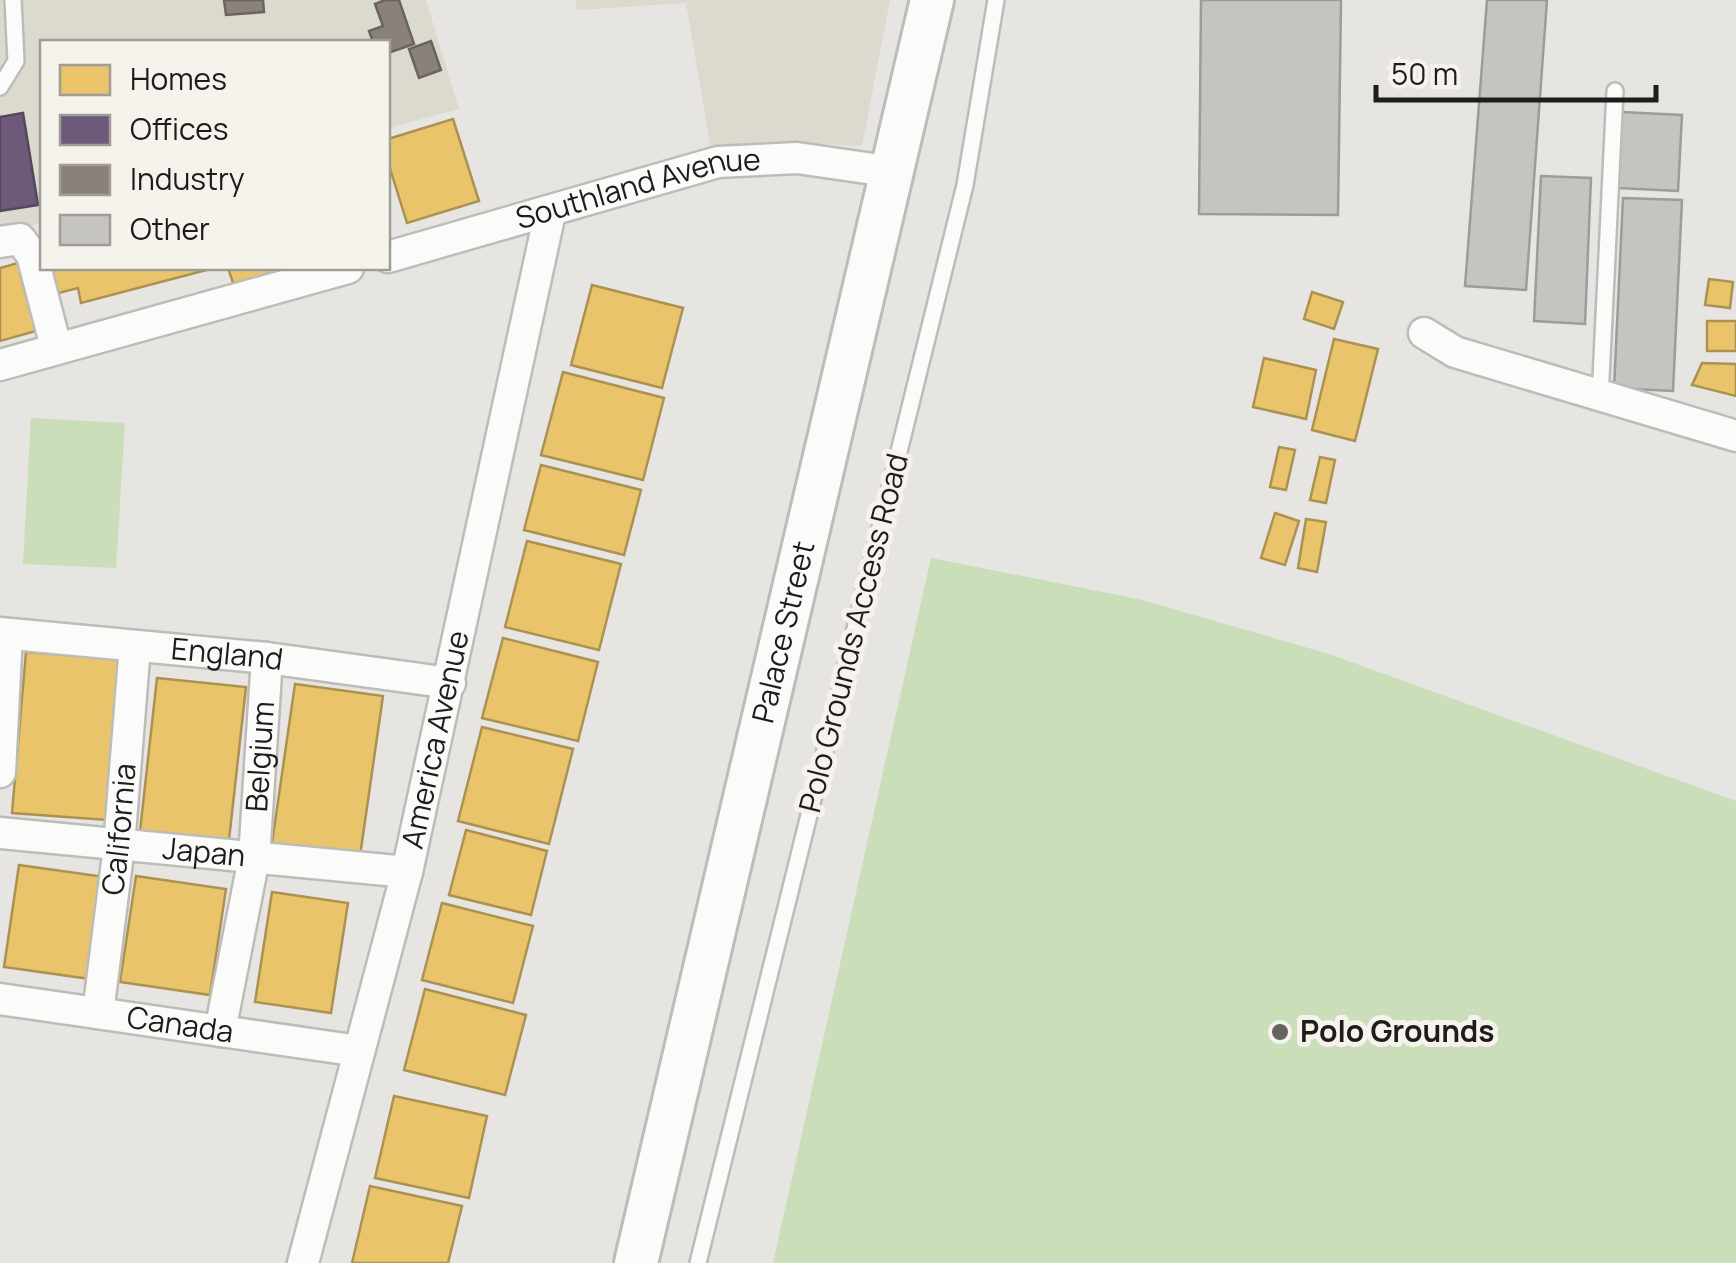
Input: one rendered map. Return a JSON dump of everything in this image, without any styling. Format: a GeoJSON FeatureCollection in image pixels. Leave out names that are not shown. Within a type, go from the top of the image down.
{"type":"FeatureCollection","features":[{"type":"Feature","properties":{"kind":"street","name":"Palace Street"},"geometry":{"type":"LineString","coordinates":[[636,1263],[932,0]]}},
{"type":"Feature","properties":{"kind":"street","name":"Southland Avenue"},"geometry":{"type":"LineString","coordinates":[[390,256],[718,162],[798,158],[894,172]]}},
{"type":"Feature","properties":{"kind":"street","name":"America Avenue"},"geometry":{"type":"LineString","coordinates":[[302,1263],[407,872],[550,213]]}},
{"type":"Feature","properties":{"kind":"street"},"geometry":{"type":"LineString","coordinates":[[0,242],[20,240],[32,256],[56,347]]}},
{"type":"Feature","properties":{"kind":"street"},"geometry":{"type":"LineString","coordinates":[[0,364],[341,270]]}},
{"type":"Feature","properties":{"kind":"street"},"geometry":{"type":"LineString","coordinates":[[1424,333],[1456,352],[1600,399],[1736,436]]}},
{"type":"Feature","properties":{"kind":"street"},"geometry":{"type":"LineString","coordinates":[[0,772],[4,634]]}},
{"type":"Feature","properties":{"kind":"street","name":"England"},"geometry":{"type":"LineString","coordinates":[[4,634],[267,658],[450,683]]}},
{"type":"Feature","properties":{"kind":"street","name":"California"},"geometry":{"type":"LineString","coordinates":[[98,1013],[119,846],[135,646]]}},
{"type":"Feature","properties":{"kind":"street","name":"Belgium"},"geometry":{"type":"LineString","coordinates":[[220,1030],[254,858],[267,658]]}},
{"type":"Feature","properties":{"kind":"street","name":"Japan"},"geometry":{"type":"LineString","coordinates":[[0,834],[407,872]]}},
{"type":"Feature","properties":{"kind":"street","name":"Canada"},"geometry":{"type":"LineString","coordinates":[[0,999],[359,1051]]}},
{"type":"Feature","properties":{"kind":"lane"},"geometry":{"type":"LineString","coordinates":[[0,87],[16,62],[13,0]]}},
{"type":"Feature","properties":{"kind":"lane","name":"Polo Grounds Access Road"},"geometry":{"type":"LineString","coordinates":[[698,1263],[965,185],[996,0]]}},
{"type":"Feature","properties":{"kind":"lane"},"geometry":{"type":"LineString","coordinates":[[1600,399],[1615,91]]}},
{"type":"Feature","properties":{"kind":"shaded area"},"geometry":{"type":"Polygon","coordinates":[[[0,0],[426,0],[459,109],[390,127],[390,40],[40,40],[40,224],[0,235],[0,0]]]}},
{"type":"Feature","properties":{"kind":"shaded area"},"geometry":{"type":"Polygon","coordinates":[[[575,0],[890,0],[862,146],[804,143],[711,150],[686,3],[577,10],[575,0]]]}},
{"type":"Feature","properties":{"kind":"green space"},"geometry":{"type":"Polygon","coordinates":[[[31,418],[125,423],[116,568],[23,564],[31,418]]]}},
{"type":"Feature","properties":{"kind":"green space","name":"Polo Grounds"},"geometry":{"type":"Polygon","coordinates":[[[931,558],[1138,599],[1329,654],[1736,801],[1736,1263],[773,1263],[931,558]]]}},
{"type":"Feature","properties":{"kind":"building: Homes"},"geometry":{"type":"Polygon","coordinates":[[[453,119],[479,201],[407,223],[390,168],[390,138],[453,119]]]}},
{"type":"Feature","properties":{"kind":"building: Homes"},"geometry":{"type":"Polygon","coordinates":[[[40,238],[40,270],[32,240],[40,238]]]}},
{"type":"Feature","properties":{"kind":"building: Homes"},"geometry":{"type":"Polygon","coordinates":[[[18,263],[36,331],[0,341],[0,268],[18,263]]]}},
{"type":"Feature","properties":{"kind":"building: Homes"},"geometry":{"type":"Polygon","coordinates":[[[40,270],[206,270],[81,303],[78,288],[47,296],[40,270]]]}},
{"type":"Feature","properties":{"kind":"building: Homes"},"geometry":{"type":"Polygon","coordinates":[[[229,270],[283,270],[234,286],[229,270]]]}},
{"type":"Feature","properties":{"kind":"building: Homes"},"geometry":{"type":"Polygon","coordinates":[[[1709,279],[1733,282],[1730,308],[1705,305],[1709,279]]]}},
{"type":"Feature","properties":{"kind":"building: Homes"},"geometry":{"type":"Polygon","coordinates":[[[592,285],[683,308],[662,388],[571,365],[592,285]]]}},
{"type":"Feature","properties":{"kind":"building: Homes"},"geometry":{"type":"Polygon","coordinates":[[[1312,292],[1343,302],[1334,329],[1304,319],[1312,292]]]}},
{"type":"Feature","properties":{"kind":"building: Homes"},"geometry":{"type":"Polygon","coordinates":[[[1707,321],[1736,321],[1736,351],[1707,351],[1707,321]]]}},
{"type":"Feature","properties":{"kind":"building: Homes"},"geometry":{"type":"Polygon","coordinates":[[[1334,339],[1378,349],[1355,441],[1312,430],[1334,339]]]}},
{"type":"Feature","properties":{"kind":"building: Homes"},"geometry":{"type":"Polygon","coordinates":[[[1264,358],[1316,370],[1306,419],[1253,407],[1264,358]]]}},
{"type":"Feature","properties":{"kind":"building: Homes"},"geometry":{"type":"Polygon","coordinates":[[[1702,363],[1736,364],[1736,396],[1692,385],[1702,363]]]}},
{"type":"Feature","properties":{"kind":"building: Homes"},"geometry":{"type":"Polygon","coordinates":[[[563,372],[664,398],[643,480],[541,455],[563,372]]]}},
{"type":"Feature","properties":{"kind":"building: Homes"},"geometry":{"type":"Polygon","coordinates":[[[1279,447],[1295,450],[1286,490],[1270,487],[1279,447]]]}},
{"type":"Feature","properties":{"kind":"building: Homes"},"geometry":{"type":"Polygon","coordinates":[[[1320,457],[1335,460],[1326,503],[1310,500],[1320,457]]]}},
{"type":"Feature","properties":{"kind":"building: Homes"},"geometry":{"type":"Polygon","coordinates":[[[541,465],[641,490],[624,555],[524,530],[541,465]]]}},
{"type":"Feature","properties":{"kind":"building: Homes"},"geometry":{"type":"Polygon","coordinates":[[[1275,513],[1299,521],[1285,565],[1261,558],[1275,513]]]}},
{"type":"Feature","properties":{"kind":"building: Homes"},"geometry":{"type":"Polygon","coordinates":[[[1306,519],[1326,522],[1317,572],[1298,568],[1306,519]]]}},
{"type":"Feature","properties":{"kind":"building: Homes"},"geometry":{"type":"Polygon","coordinates":[[[527,541],[621,564],[599,650],[505,627],[527,541]]]}},
{"type":"Feature","properties":{"kind":"building: Homes"},"geometry":{"type":"Polygon","coordinates":[[[503,638],[598,662],[578,741],[482,718],[503,638]]]}},
{"type":"Feature","properties":{"kind":"building: Homes"},"geometry":{"type":"Polygon","coordinates":[[[26,652],[121,659],[107,820],[12,813],[26,652]]]}},
{"type":"Feature","properties":{"kind":"building: Homes"},"geometry":{"type":"Polygon","coordinates":[[[157,678],[246,687],[228,849],[139,840],[157,678]]]}},
{"type":"Feature","properties":{"kind":"building: Homes"},"geometry":{"type":"Polygon","coordinates":[[[295,684],[383,696],[360,856],[272,843],[295,684]]]}},
{"type":"Feature","properties":{"kind":"building: Homes"},"geometry":{"type":"Polygon","coordinates":[[[482,727],[573,749],[549,844],[458,821],[482,727]]]}},
{"type":"Feature","properties":{"kind":"building: Homes"},"geometry":{"type":"Polygon","coordinates":[[[466,830],[547,851],[531,915],[449,895],[466,830]]]}},
{"type":"Feature","properties":{"kind":"building: Homes"},"geometry":{"type":"Polygon","coordinates":[[[19,865],[105,877],[90,979],[4,967],[19,865]]]}},
{"type":"Feature","properties":{"kind":"building: Homes"},"geometry":{"type":"Polygon","coordinates":[[[136,876],[226,889],[210,995],[120,982],[136,876]]]}},
{"type":"Feature","properties":{"kind":"building: Homes"},"geometry":{"type":"Polygon","coordinates":[[[272,892],[348,903],[331,1013],[255,1002],[272,892]]]}},
{"type":"Feature","properties":{"kind":"building: Homes"},"geometry":{"type":"Polygon","coordinates":[[[442,903],[533,926],[513,1003],[422,980],[442,903]]]}},
{"type":"Feature","properties":{"kind":"building: Homes"},"geometry":{"type":"Polygon","coordinates":[[[425,989],[526,1015],[505,1095],[404,1070],[425,989]]]}},
{"type":"Feature","properties":{"kind":"building: Homes"},"geometry":{"type":"Polygon","coordinates":[[[394,1096],[487,1116],[469,1198],[375,1178],[394,1096]]]}},
{"type":"Feature","properties":{"kind":"building: Homes"},"geometry":{"type":"Polygon","coordinates":[[[370,1186],[462,1206],[448,1263],[352,1263],[370,1186]]]}},
{"type":"Feature","properties":{"kind":"building: Offices"},"geometry":{"type":"Polygon","coordinates":[[[23,113],[38,205],[0,211],[0,117],[23,113]]]}},
{"type":"Feature","properties":{"kind":"building: Industry"},"geometry":{"type":"Polygon","coordinates":[[[224,0],[263,0],[264,12],[226,15],[224,0]]]}},
{"type":"Feature","properties":{"kind":"building: Industry"},"geometry":{"type":"Polygon","coordinates":[[[399,0],[414,44],[390,52],[390,40],[372,40],[369,31],[383,26],[375,4],[399,0]]]}},
{"type":"Feature","properties":{"kind":"building: Industry"},"geometry":{"type":"Polygon","coordinates":[[[431,41],[441,70],[419,78],[409,49],[431,41]]]}},
{"type":"Feature","properties":{"kind":"building: Other"},"geometry":{"type":"Polygon","coordinates":[[[1201,0],[1341,0],[1338,215],[1199,214],[1201,0]]]}},
{"type":"Feature","properties":{"kind":"building: Other"},"geometry":{"type":"Polygon","coordinates":[[[1487,0],[1547,0],[1526,290],[1465,286],[1487,0]]]}},
{"type":"Feature","properties":{"kind":"building: Other"},"geometry":{"type":"Polygon","coordinates":[[[1622,112],[1682,115],[1678,191],[1618,188],[1622,112]]]}},
{"type":"Feature","properties":{"kind":"building: Other"},"geometry":{"type":"Polygon","coordinates":[[[1541,176],[1591,178],[1585,324],[1534,321],[1541,176]]]}},
{"type":"Feature","properties":{"kind":"building: Other"},"geometry":{"type":"Polygon","coordinates":[[[1623,198],[1682,200],[1673,391],[1614,388],[1623,198]]]}},
{"type":"Feature","properties":{"kind":"place","name":"Polo Grounds"},"geometry":{"type":"Point","coordinates":[1280,1032]}}]}
